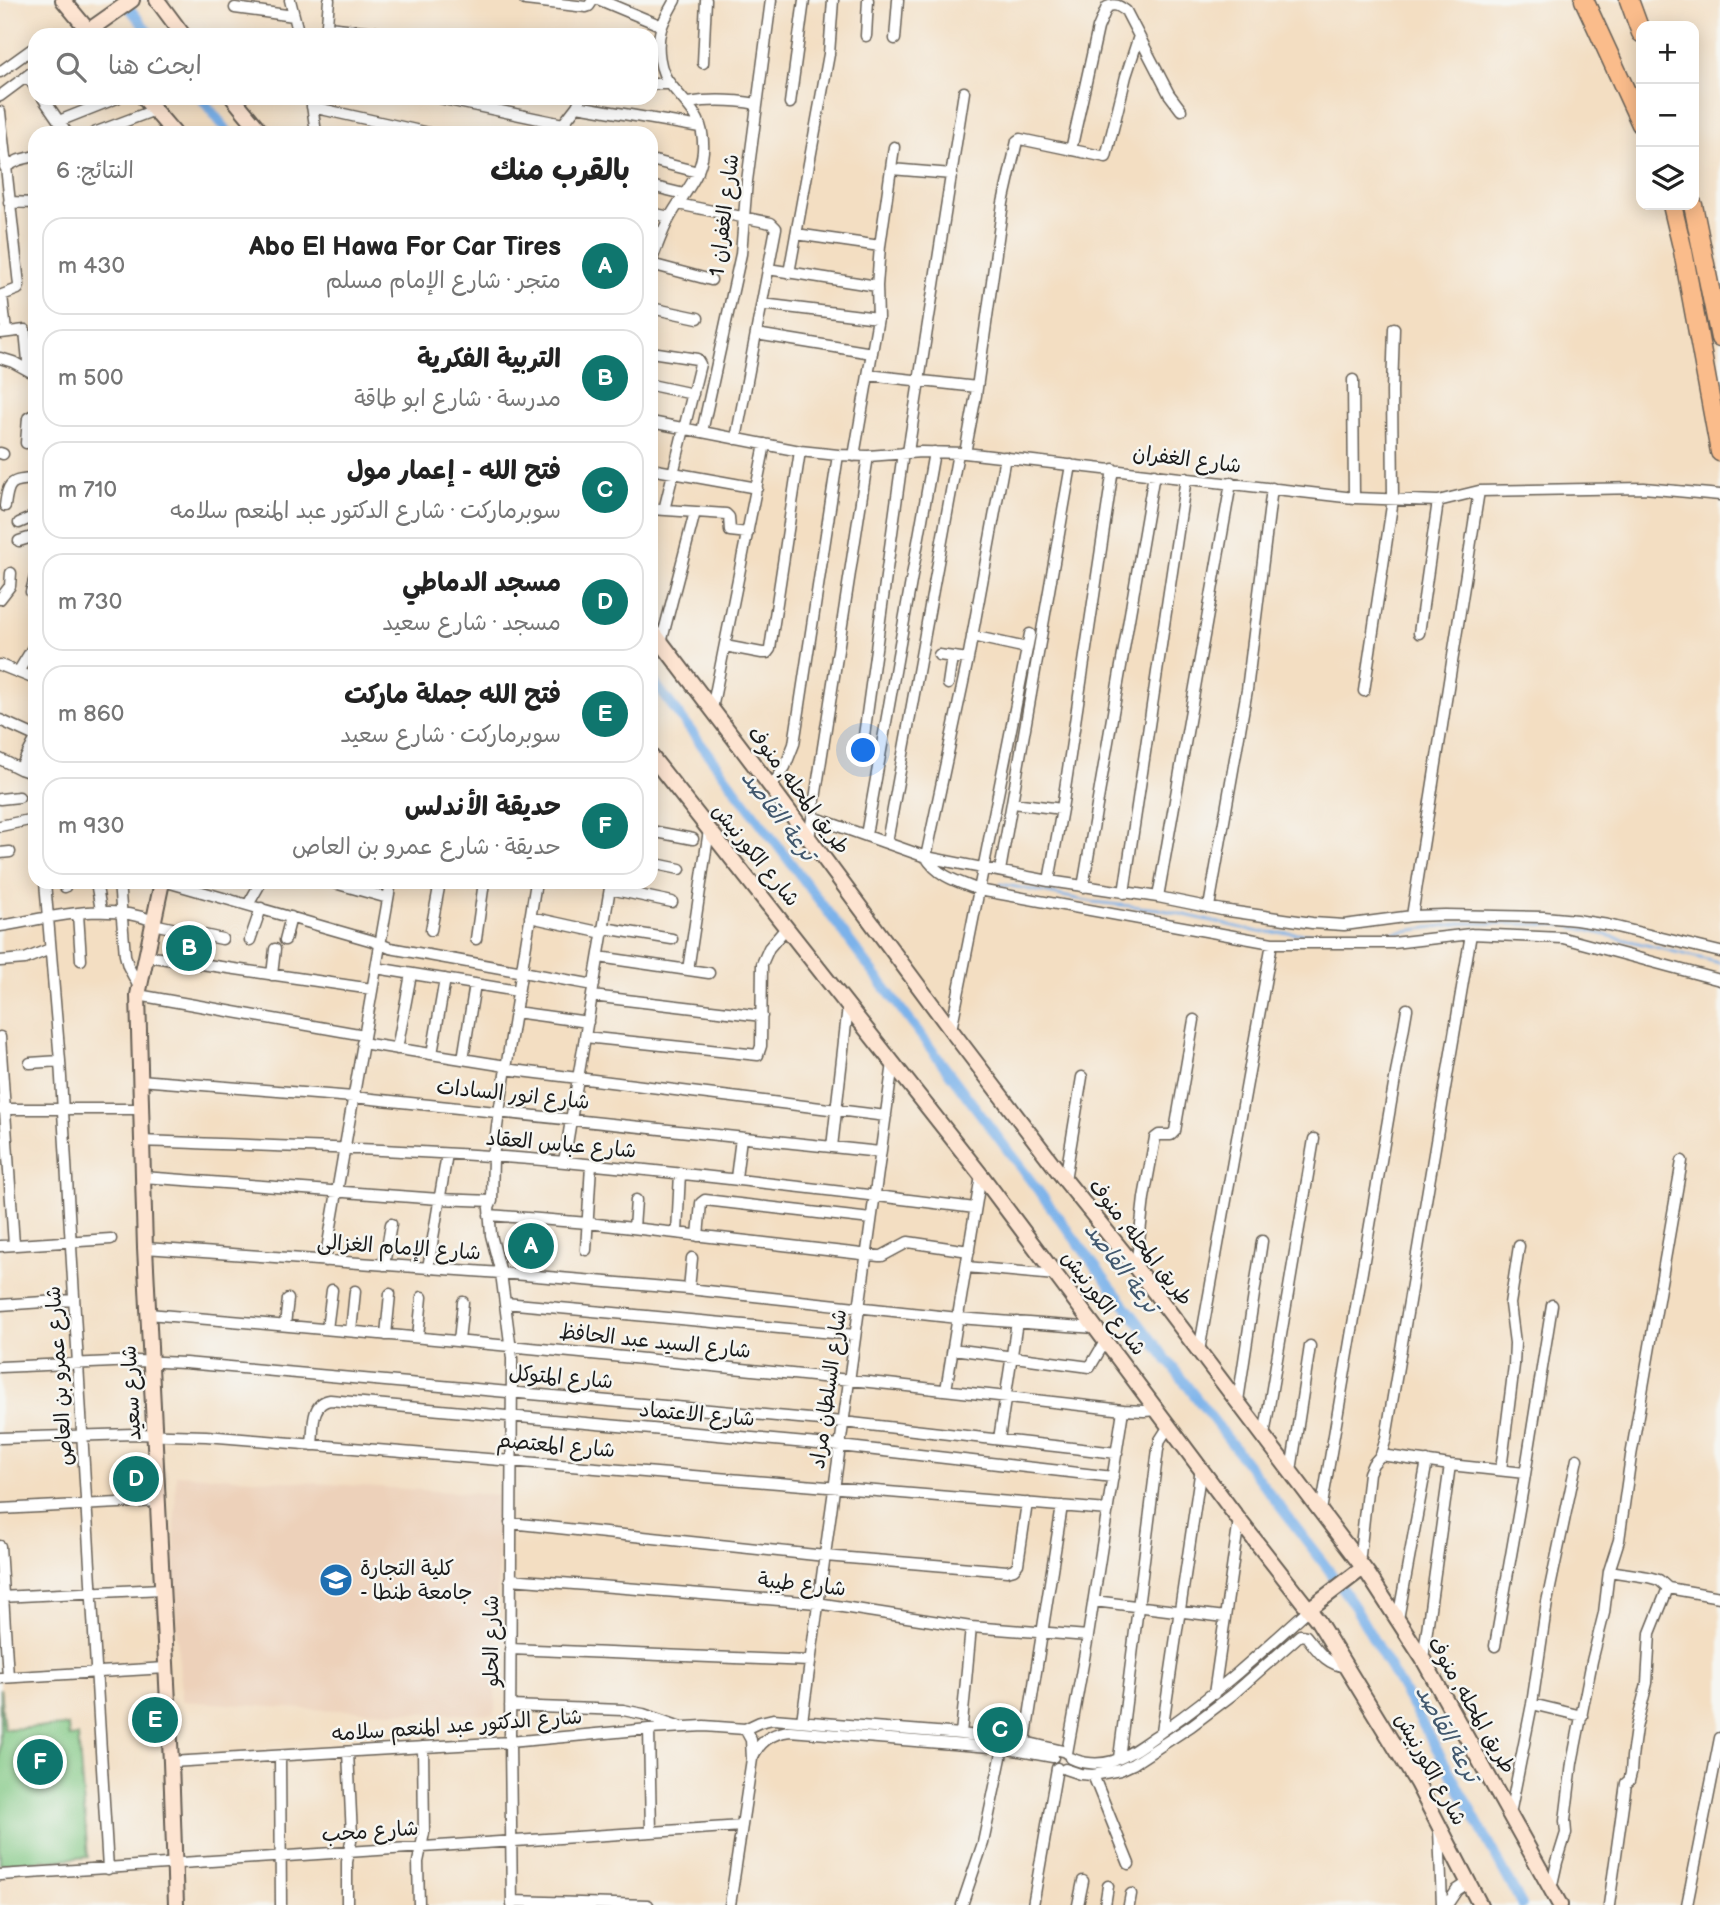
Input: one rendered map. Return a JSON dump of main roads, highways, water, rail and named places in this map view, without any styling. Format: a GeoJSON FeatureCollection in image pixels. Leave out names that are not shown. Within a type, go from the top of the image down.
{"type":"FeatureCollection","features":[{"type":"Feature","properties":{"kind":"highway"},"geometry":{"type":"LineString","coordinates":[[1584,0],[1636,113]]}},
{"type":"Feature","properties":{"kind":"highway"},"geometry":{"type":"LineString","coordinates":[[1629,0],[1637,21]]}},
{"type":"Feature","properties":{"kind":"highway"},"geometry":{"type":"LineString","coordinates":[[1673,210],[1720,452]]}},
{"type":"Feature","properties":{"kind":"highway"},"geometry":{"type":"LineString","coordinates":[[1694,210],[1719,329]]}},
{"type":"Feature","properties":{"kind":"highway"},"geometry":{"type":"LineString","coordinates":[[1719,329],[1720,270]]}},
{"type":"Feature","properties":{"kind":"main road"},"geometry":{"type":"LineString","coordinates":[[63,0],[87,28]]}},
{"type":"Feature","properties":{"kind":"main road"},"geometry":{"type":"LineString","coordinates":[[94,28],[132,0]]}},
{"type":"Feature","properties":{"kind":"main road"},"geometry":{"type":"LineString","coordinates":[[157,0],[178,28]]}},
{"type":"Feature","properties":{"kind":"main road"},"geometry":{"type":"LineString","coordinates":[[150,105],[167,126]]}},
{"type":"Feature","properties":{"kind":"main road"},"geometry":{"type":"LineString","coordinates":[[239,105],[255,126]]}},
{"type":"Feature","properties":{"kind":"main road","name":"طريق المحله, منوف"},"geometry":{"type":"LineString","coordinates":[[658,639],[951,1030],[1238,1401],[1361,1566],[1423,1658],[1560,1905]]}},
{"type":"Feature","properties":{"kind":"main road","name":"شارع الكورنيش"},"geometry":{"type":"LineString","coordinates":[[658,772],[709,830],[787,927],[981,1175],[1239,1520],[1309,1609],[1395,1744],[1480,1905]]}},
{"type":"Feature","properties":{"kind":"main road","name":"شارع سعيد"},"geometry":{"type":"LineString","coordinates":[[163,889],[139,991],[140,1080],[145,1248],[172,1762],[176,1905]]}},
{"type":"Feature","properties":{"kind":"main road"},"geometry":{"type":"LineString","coordinates":[[1309,1609],[1361,1566]]}},
{"type":"Feature","properties":{"kind":"waterway","name":"ترعة القاصد"},"geometry":{"type":"LineString","coordinates":[[123,0],[145,28]]}},
{"type":"Feature","properties":{"kind":"waterway","name":"ترعة القاصد"},"geometry":{"type":"LineString","coordinates":[[207,105],[223,126]]}},
{"type":"Feature","properties":{"kind":"waterway","name":"ترعة القاصد"},"geometry":{"type":"LineString","coordinates":[[658,687],[1353,1604],[1450,1772],[1522,1905]]}},
{"type":"Feature","properties":{"kind":"waterway"},"geometry":{"type":"LineString","coordinates":[[1001,884],[1093,902],[1159,909],[1259,932],[1375,935],[1465,923],[1565,925],[1720,963]]}},
{"type":"Feature","properties":{"kind":"place","name":"التربية الفكرية"},"geometry":{"type":"Point","coordinates":[189,948]}},
{"type":"Feature","properties":{"kind":"place","name":"Abo El Hawa For Car Tires"},"geometry":{"type":"Point","coordinates":[531,1246]}},
{"type":"Feature","properties":{"kind":"place","name":"مسجد الدماطي"},"geometry":{"type":"Point","coordinates":[136,1479]}},
{"type":"Feature","properties":{"kind":"place","name":"كلية التجارة - جامعة طنطا"},"geometry":{"type":"Point","coordinates":[336,1580]}},
{"type":"Feature","properties":{"kind":"place","name":"فتح الله جملة ماركت"},"geometry":{"type":"Point","coordinates":[155,1720]}},
{"type":"Feature","properties":{"kind":"place","name":"فتح الله - إعمار مول"},"geometry":{"type":"Point","coordinates":[1000,1730]}},
{"type":"Feature","properties":{"kind":"place","name":"حديقة الأندلس"},"geometry":{"type":"Point","coordinates":[40,1762]}}]}
